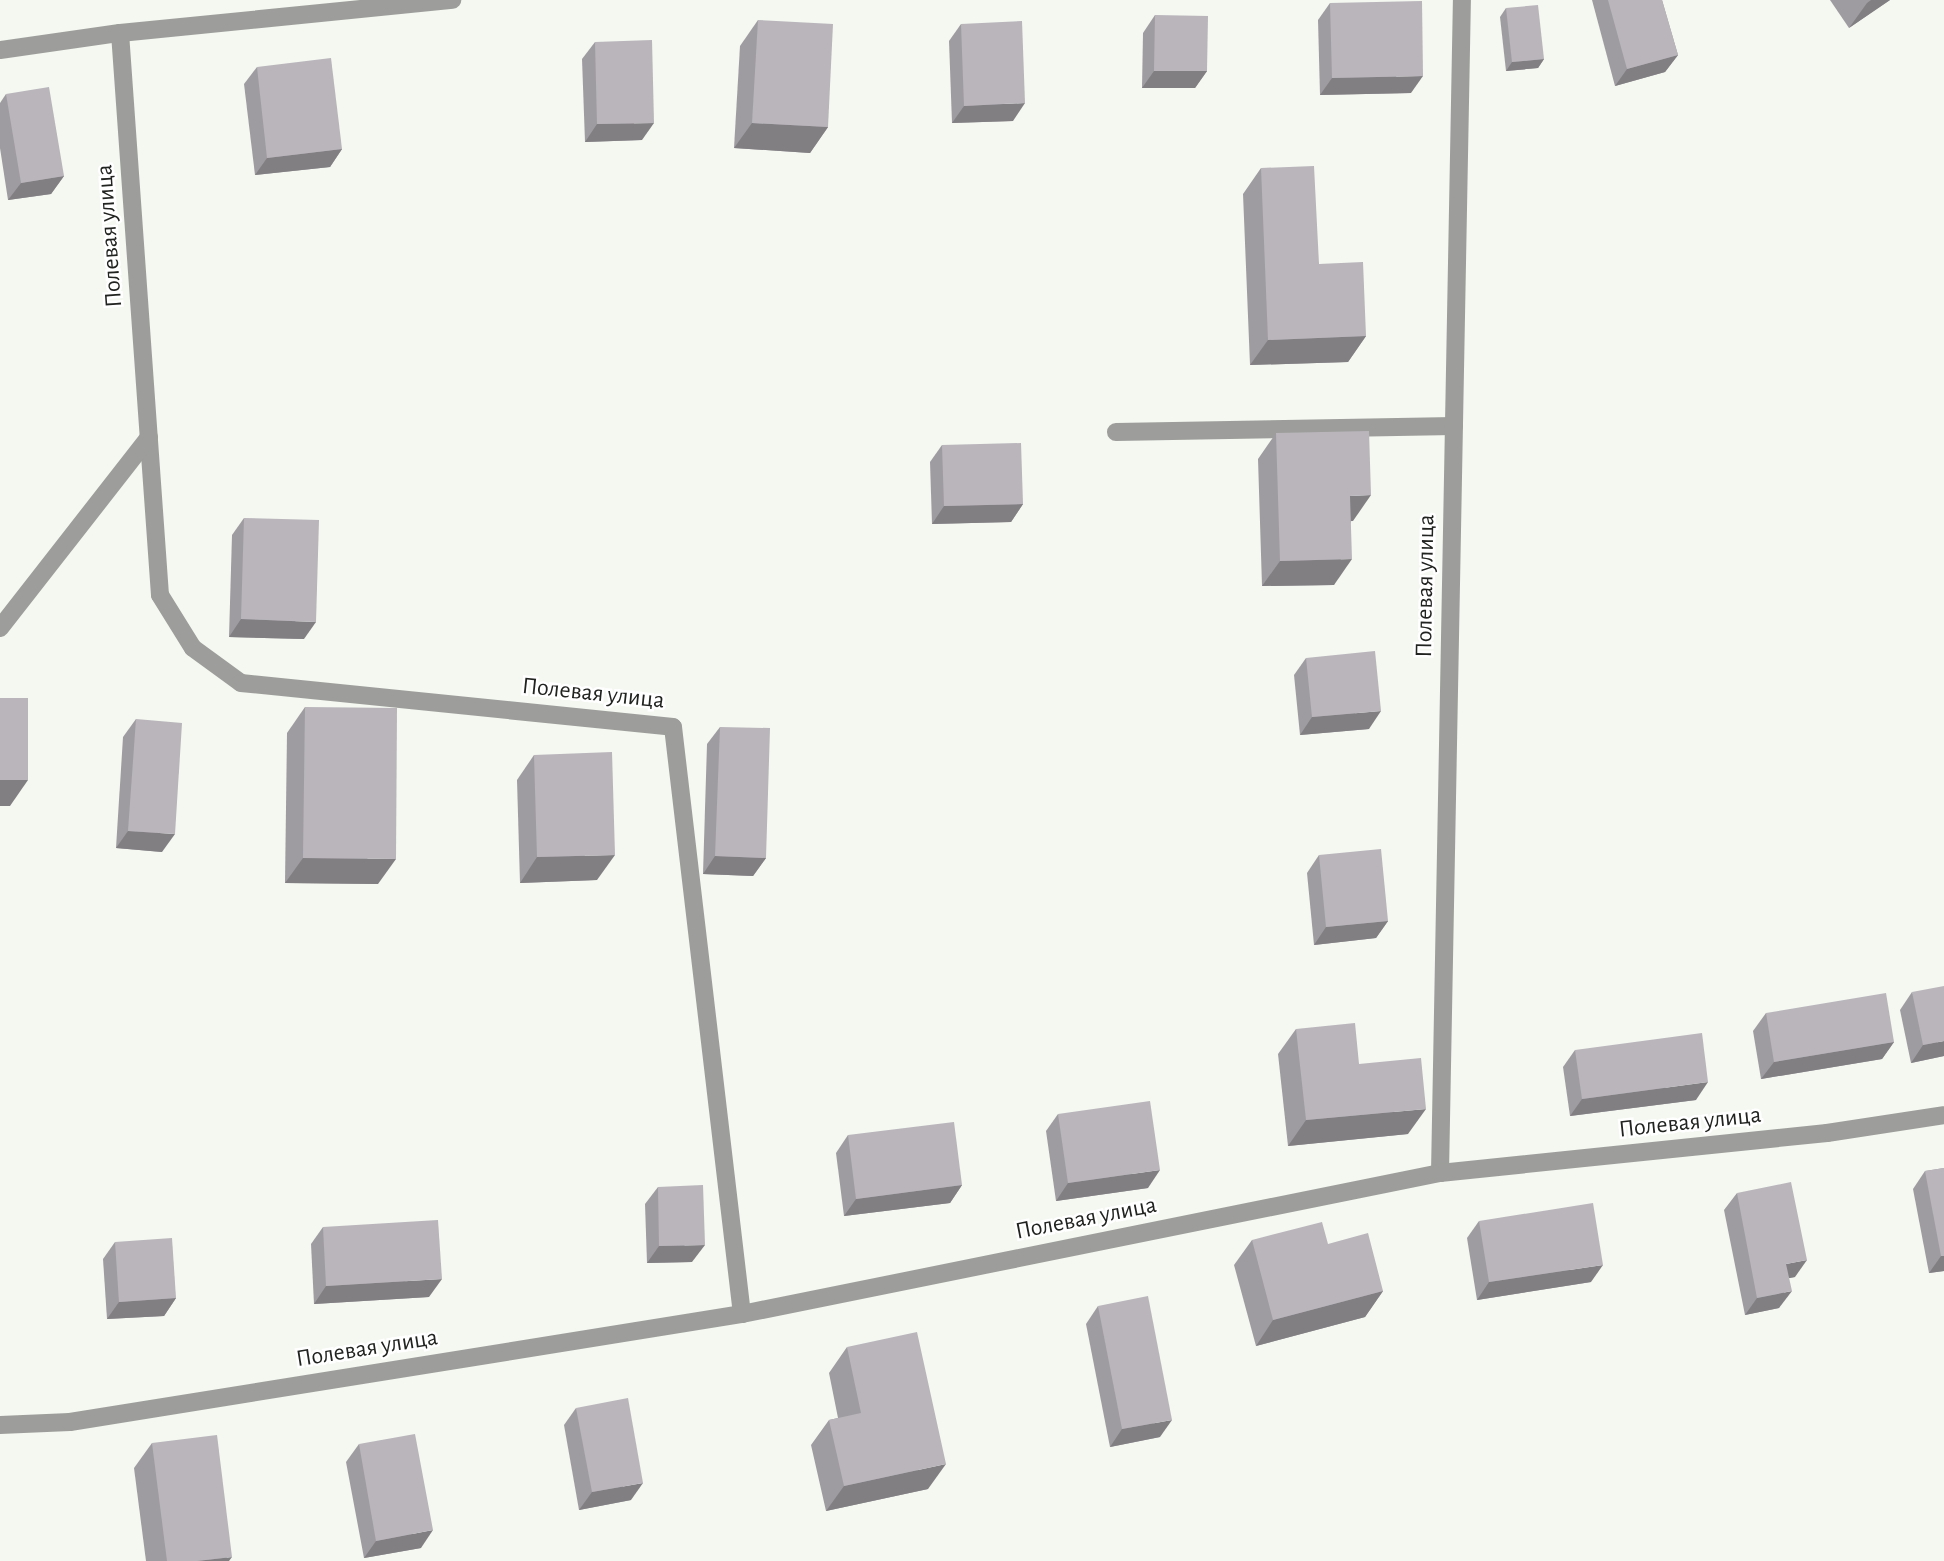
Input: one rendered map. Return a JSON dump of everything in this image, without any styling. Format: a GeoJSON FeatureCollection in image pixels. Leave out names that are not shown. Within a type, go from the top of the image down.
{"type":"FeatureCollection","features":[{"type":"Feature","properties":{"kind":"street"},"geometry":{"type":"LineString","coordinates":[[0,50],[120,33],[452,0]]}},
{"type":"Feature","properties":{"kind":"street","name":"Полевая улица"},"geometry":{"type":"LineString","coordinates":[[1440,1173],[1462,0]]}},
{"type":"Feature","properties":{"kind":"street","name":"Полевая улица"},"geometry":{"type":"LineString","coordinates":[[120,33],[160,595],[193,648],[241,683],[673,727],[742,1314]]}},
{"type":"Feature","properties":{"kind":"street"},"geometry":{"type":"LineString","coordinates":[[1116,432],[1454,426]]}},
{"type":"Feature","properties":{"kind":"street"},"geometry":{"type":"LineString","coordinates":[[0,628],[149,437]]}},
{"type":"Feature","properties":{"kind":"street","name":"Полевая улица"},"geometry":{"type":"LineString","coordinates":[[0,1425],[70,1422],[742,1314],[1440,1173],[1827,1133],[1944,1115]]}},
{"type":"Feature","properties":{"kind":"building"},"geometry":{"type":"Polygon","coordinates":[[[1608,0],[1662,0],[1678,55],[1627,69],[1608,0]]]}},
{"type":"Feature","properties":{"kind":"building"},"geometry":{"type":"Polygon","coordinates":[[[1422,1],[1423,76],[1332,78],[1330,3],[1422,1]]]}},
{"type":"Feature","properties":{"kind":"building"},"geometry":{"type":"Polygon","coordinates":[[[1538,5],[1544,59],[1512,62],[1506,8],[1538,5]]]}},
{"type":"Feature","properties":{"kind":"building"},"geometry":{"type":"Polygon","coordinates":[[[1155,15],[1208,16],[1207,71],[1154,71],[1155,15]]]}},
{"type":"Feature","properties":{"kind":"building"},"geometry":{"type":"Polygon","coordinates":[[[758,20],[833,24],[828,127],[752,123],[758,20]]]}},
{"type":"Feature","properties":{"kind":"building"},"geometry":{"type":"Polygon","coordinates":[[[1022,21],[1025,103],[964,106],[961,24],[1022,21]]]}},
{"type":"Feature","properties":{"kind":"building"},"geometry":{"type":"Polygon","coordinates":[[[652,40],[654,123],[597,124],[595,42],[652,40]]]}},
{"type":"Feature","properties":{"kind":"building"},"geometry":{"type":"Polygon","coordinates":[[[331,58],[342,149],[267,158],[257,67],[331,58]]]}},
{"type":"Feature","properties":{"kind":"building"},"geometry":{"type":"Polygon","coordinates":[[[49,87],[64,176],[21,183],[6,94],[49,87]]]}},
{"type":"Feature","properties":{"kind":"building"},"geometry":{"type":"Polygon","coordinates":[[[1314,166],[1319,264],[1363,262],[1366,336],[1268,340],[1261,168],[1314,166]]]}},
{"type":"Feature","properties":{"kind":"building"},"geometry":{"type":"Polygon","coordinates":[[[1369,431],[1371,495],[1350,496],[1352,559],[1280,561],[1276,433],[1369,431]]]}},
{"type":"Feature","properties":{"kind":"building"},"geometry":{"type":"Polygon","coordinates":[[[1021,443],[1023,504],[944,506],[942,445],[1021,443]]]}},
{"type":"Feature","properties":{"kind":"building"},"geometry":{"type":"Polygon","coordinates":[[[244,518],[319,520],[316,622],[241,619],[244,518]]]}},
{"type":"Feature","properties":{"kind":"building"},"geometry":{"type":"Polygon","coordinates":[[[1375,651],[1381,711],[1312,717],[1306,658],[1375,651]]]}},
{"type":"Feature","properties":{"kind":"building"},"geometry":{"type":"Polygon","coordinates":[[[0,698],[28,698],[28,780],[0,780],[0,698]]]}},
{"type":"Feature","properties":{"kind":"building"},"geometry":{"type":"Polygon","coordinates":[[[305,707],[397,708],[396,859],[303,858],[305,707]]]}},
{"type":"Feature","properties":{"kind":"building"},"geometry":{"type":"Polygon","coordinates":[[[136,719],[182,723],[175,834],[128,831],[136,719]]]}},
{"type":"Feature","properties":{"kind":"building"},"geometry":{"type":"Polygon","coordinates":[[[720,727],[770,728],[766,858],[715,856],[720,727]]]}},
{"type":"Feature","properties":{"kind":"building"},"geometry":{"type":"Polygon","coordinates":[[[612,752],[615,855],[537,857],[534,755],[612,752]]]}},
{"type":"Feature","properties":{"kind":"building"},"geometry":{"type":"Polygon","coordinates":[[[1381,849],[1388,921],[1326,927],[1319,855],[1381,849]]]}},
{"type":"Feature","properties":{"kind":"building"},"geometry":{"type":"Polygon","coordinates":[[[1944,986],[1944,1041],[1923,1045],[1912,992],[1944,986]]]}},
{"type":"Feature","properties":{"kind":"building"},"geometry":{"type":"Polygon","coordinates":[[[1886,993],[1894,1042],[1774,1062],[1766,1013],[1886,993]]]}},
{"type":"Feature","properties":{"kind":"building"},"geometry":{"type":"Polygon","coordinates":[[[1355,1023],[1359,1064],[1421,1058],[1426,1109],[1306,1120],[1296,1029],[1355,1023]]]}},
{"type":"Feature","properties":{"kind":"building"},"geometry":{"type":"Polygon","coordinates":[[[1702,1033],[1708,1082],[1582,1099],[1575,1050],[1702,1033]]]}},
{"type":"Feature","properties":{"kind":"building"},"geometry":{"type":"Polygon","coordinates":[[[1150,1101],[1160,1170],[1068,1183],[1058,1114],[1150,1101]]]}},
{"type":"Feature","properties":{"kind":"building"},"geometry":{"type":"Polygon","coordinates":[[[954,1122],[962,1185],[856,1199],[848,1135],[954,1122]]]}},
{"type":"Feature","properties":{"kind":"building"},"geometry":{"type":"Polygon","coordinates":[[[1944,1168],[1944,1256],[1941,1256],[1925,1171],[1944,1168]]]}},
{"type":"Feature","properties":{"kind":"building"},"geometry":{"type":"Polygon","coordinates":[[[1791,1182],[1807,1260],[1786,1264],[1792,1291],[1757,1298],[1737,1193],[1791,1182]]]}},
{"type":"Feature","properties":{"kind":"building"},"geometry":{"type":"Polygon","coordinates":[[[703,1185],[705,1245],[659,1246],[658,1187],[703,1185]]]}},
{"type":"Feature","properties":{"kind":"building"},"geometry":{"type":"Polygon","coordinates":[[[1593,1203],[1603,1265],[1489,1282],[1479,1221],[1593,1203]]]}},
{"type":"Feature","properties":{"kind":"building"},"geometry":{"type":"Polygon","coordinates":[[[438,1220],[442,1279],[326,1286],[323,1227],[438,1220]]]}},
{"type":"Feature","properties":{"kind":"building"},"geometry":{"type":"Polygon","coordinates":[[[1322,1222],[1328,1244],[1368,1233],[1383,1291],[1273,1320],[1252,1240],[1322,1222]]]}},
{"type":"Feature","properties":{"kind":"building"},"geometry":{"type":"Polygon","coordinates":[[[172,1238],[176,1298],[119,1302],[115,1242],[172,1238]]]}},
{"type":"Feature","properties":{"kind":"building"},"geometry":{"type":"Polygon","coordinates":[[[1148,1296],[1172,1420],[1122,1429],[1098,1306],[1148,1296]]]}},
{"type":"Feature","properties":{"kind":"building"},"geometry":{"type":"Polygon","coordinates":[[[917,1332],[946,1464],[844,1486],[829,1420],[861,1413],[847,1347],[917,1332]]]}},
{"type":"Feature","properties":{"kind":"building"},"geometry":{"type":"Polygon","coordinates":[[[628,1398],[643,1483],[592,1492],[576,1408],[628,1398]]]}},
{"type":"Feature","properties":{"kind":"building"},"geometry":{"type":"Polygon","coordinates":[[[415,1434],[433,1530],[376,1541],[359,1444],[415,1434]]]}},
{"type":"Feature","properties":{"kind":"building"},"geometry":{"type":"Polygon","coordinates":[[[217,1435],[232,1557],[167,1561],[152,1443],[217,1435]]]}}]}
